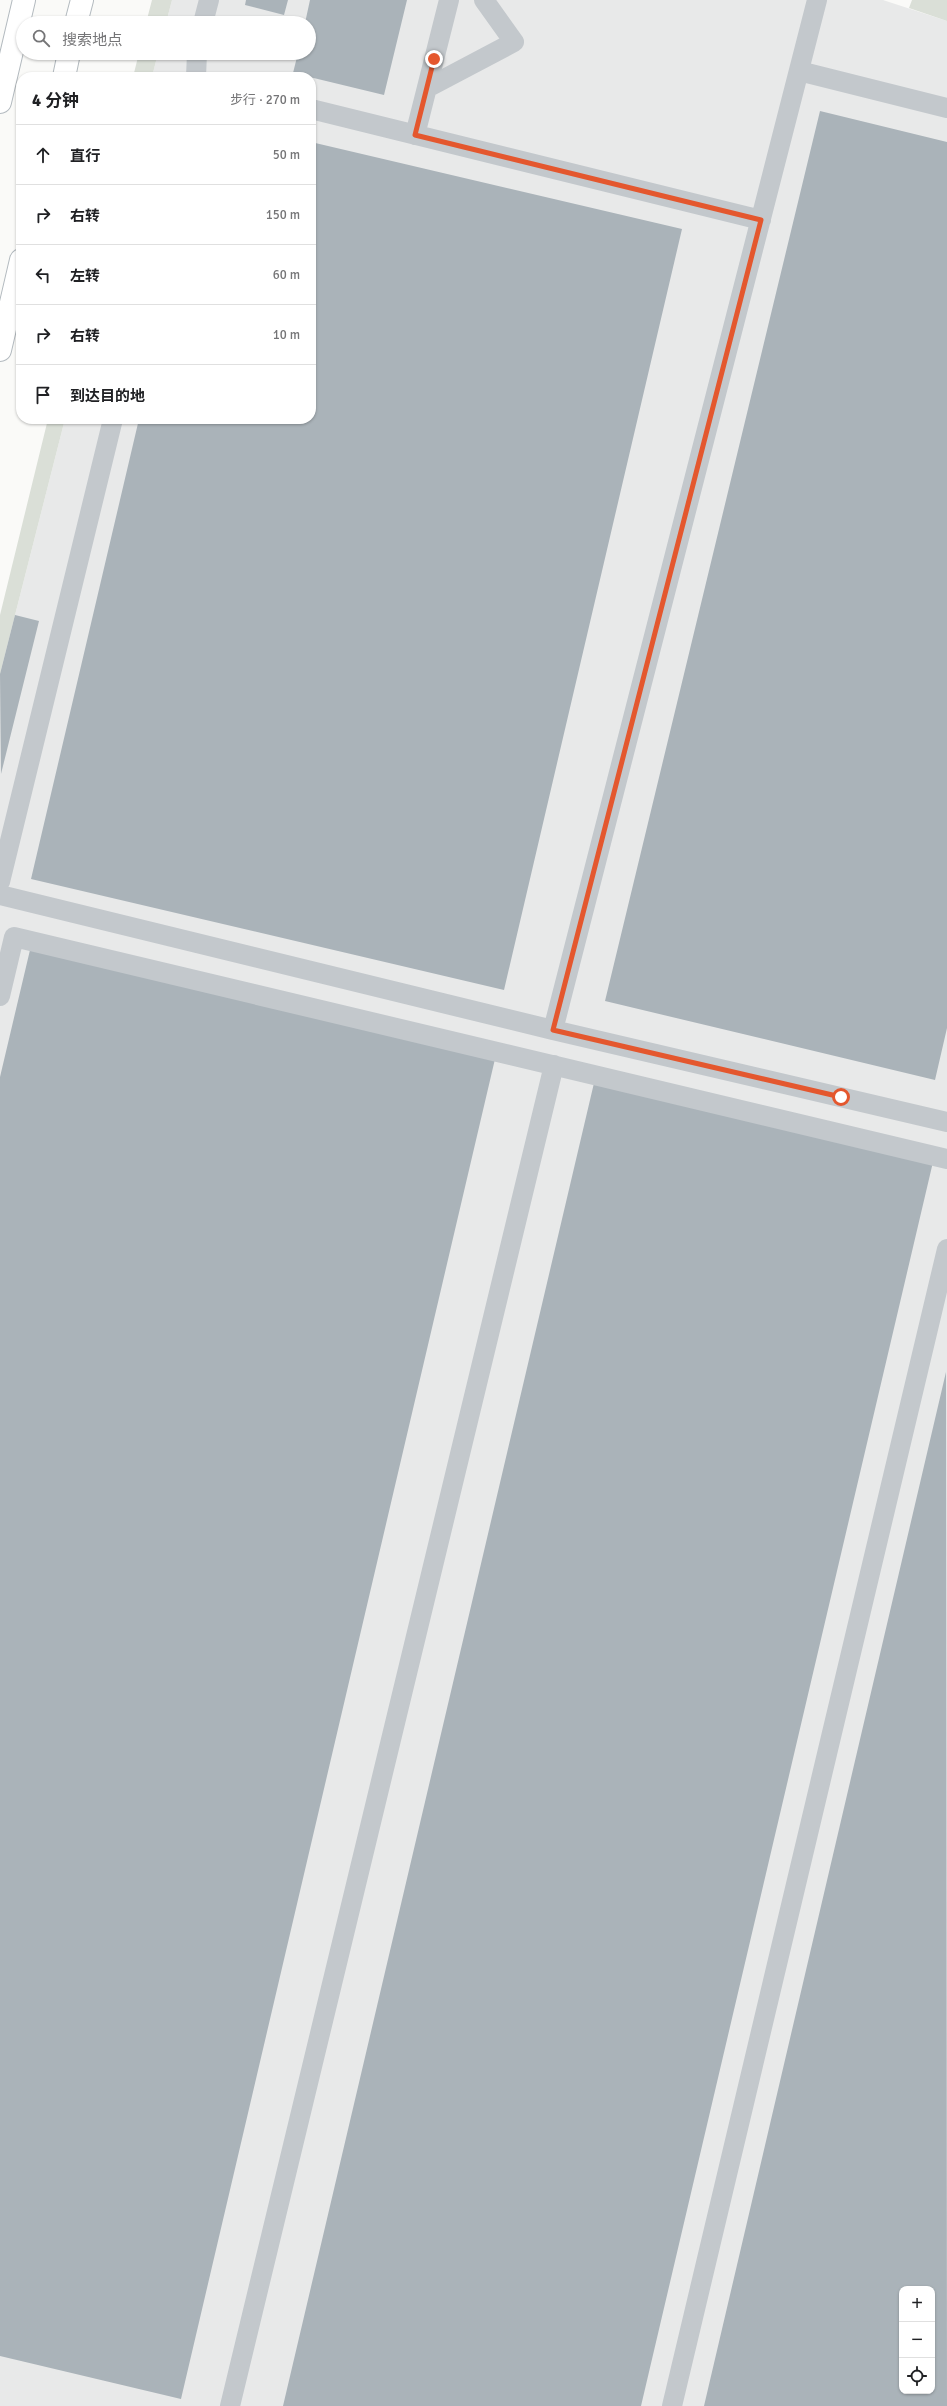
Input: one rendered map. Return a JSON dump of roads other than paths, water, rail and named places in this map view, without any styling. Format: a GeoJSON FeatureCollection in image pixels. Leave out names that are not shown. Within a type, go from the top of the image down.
{"type":"FeatureCollection","features":[{"type":"Feature","properties":{"kind":"main road"},"geometry":{"type":"LineString","coordinates":[[20,16],[24,0]]}},
{"type":"Feature","properties":{"kind":"main road"},"geometry":{"type":"LineString","coordinates":[[78,16],[82,0]]}},
{"type":"Feature","properties":{"kind":"main road"},"geometry":{"type":"LineString","coordinates":[[0,102],[16,34]]}},
{"type":"Feature","properties":{"kind":"main road"},"geometry":{"type":"LineString","coordinates":[[65,72],[68,60]]}},
{"type":"Feature","properties":{"kind":"main road"},"geometry":{"type":"LineString","coordinates":[[0,350],[16,281]]}},
{"type":"Feature","properties":{"kind":"lane"},"geometry":{"type":"LineString","coordinates":[[205,16],[209,0]]}},
{"type":"Feature","properties":{"kind":"lane"},"geometry":{"type":"LineString","coordinates":[[415,135],[449,0]]}},
{"type":"Feature","properties":{"kind":"lane"},"geometry":{"type":"LineString","coordinates":[[427,88],[514,42],[484,0]]}},
{"type":"Feature","properties":{"kind":"lane"},"geometry":{"type":"LineString","coordinates":[[553,1030],[817,0]]}},
{"type":"Feature","properties":{"kind":"lane"},"geometry":{"type":"LineString","coordinates":[[196,72],[197,60]]}},
{"type":"Feature","properties":{"kind":"lane"},"geometry":{"type":"LineString","coordinates":[[799,71],[947,108]]}},
{"type":"Feature","properties":{"kind":"lane"},"geometry":{"type":"LineString","coordinates":[[316,110],[761,220]]}},
{"type":"Feature","properties":{"kind":"lane"},"geometry":{"type":"LineString","coordinates":[[0,882],[112,424]]}},
{"type":"Feature","properties":{"kind":"lane"},"geometry":{"type":"LineString","coordinates":[[0,895],[553,1030],[947,1122]]}},
{"type":"Feature","properties":{"kind":"lane"},"geometry":{"type":"LineString","coordinates":[[0,996],[14,937],[947,1159]]}},
{"type":"Feature","properties":{"kind":"lane"},"geometry":{"type":"LineString","coordinates":[[230,2406],[554,1065]]}},
{"type":"Feature","properties":{"kind":"lane"},"geometry":{"type":"LineString","coordinates":[[672,2406],[947,1249]]}}]}
